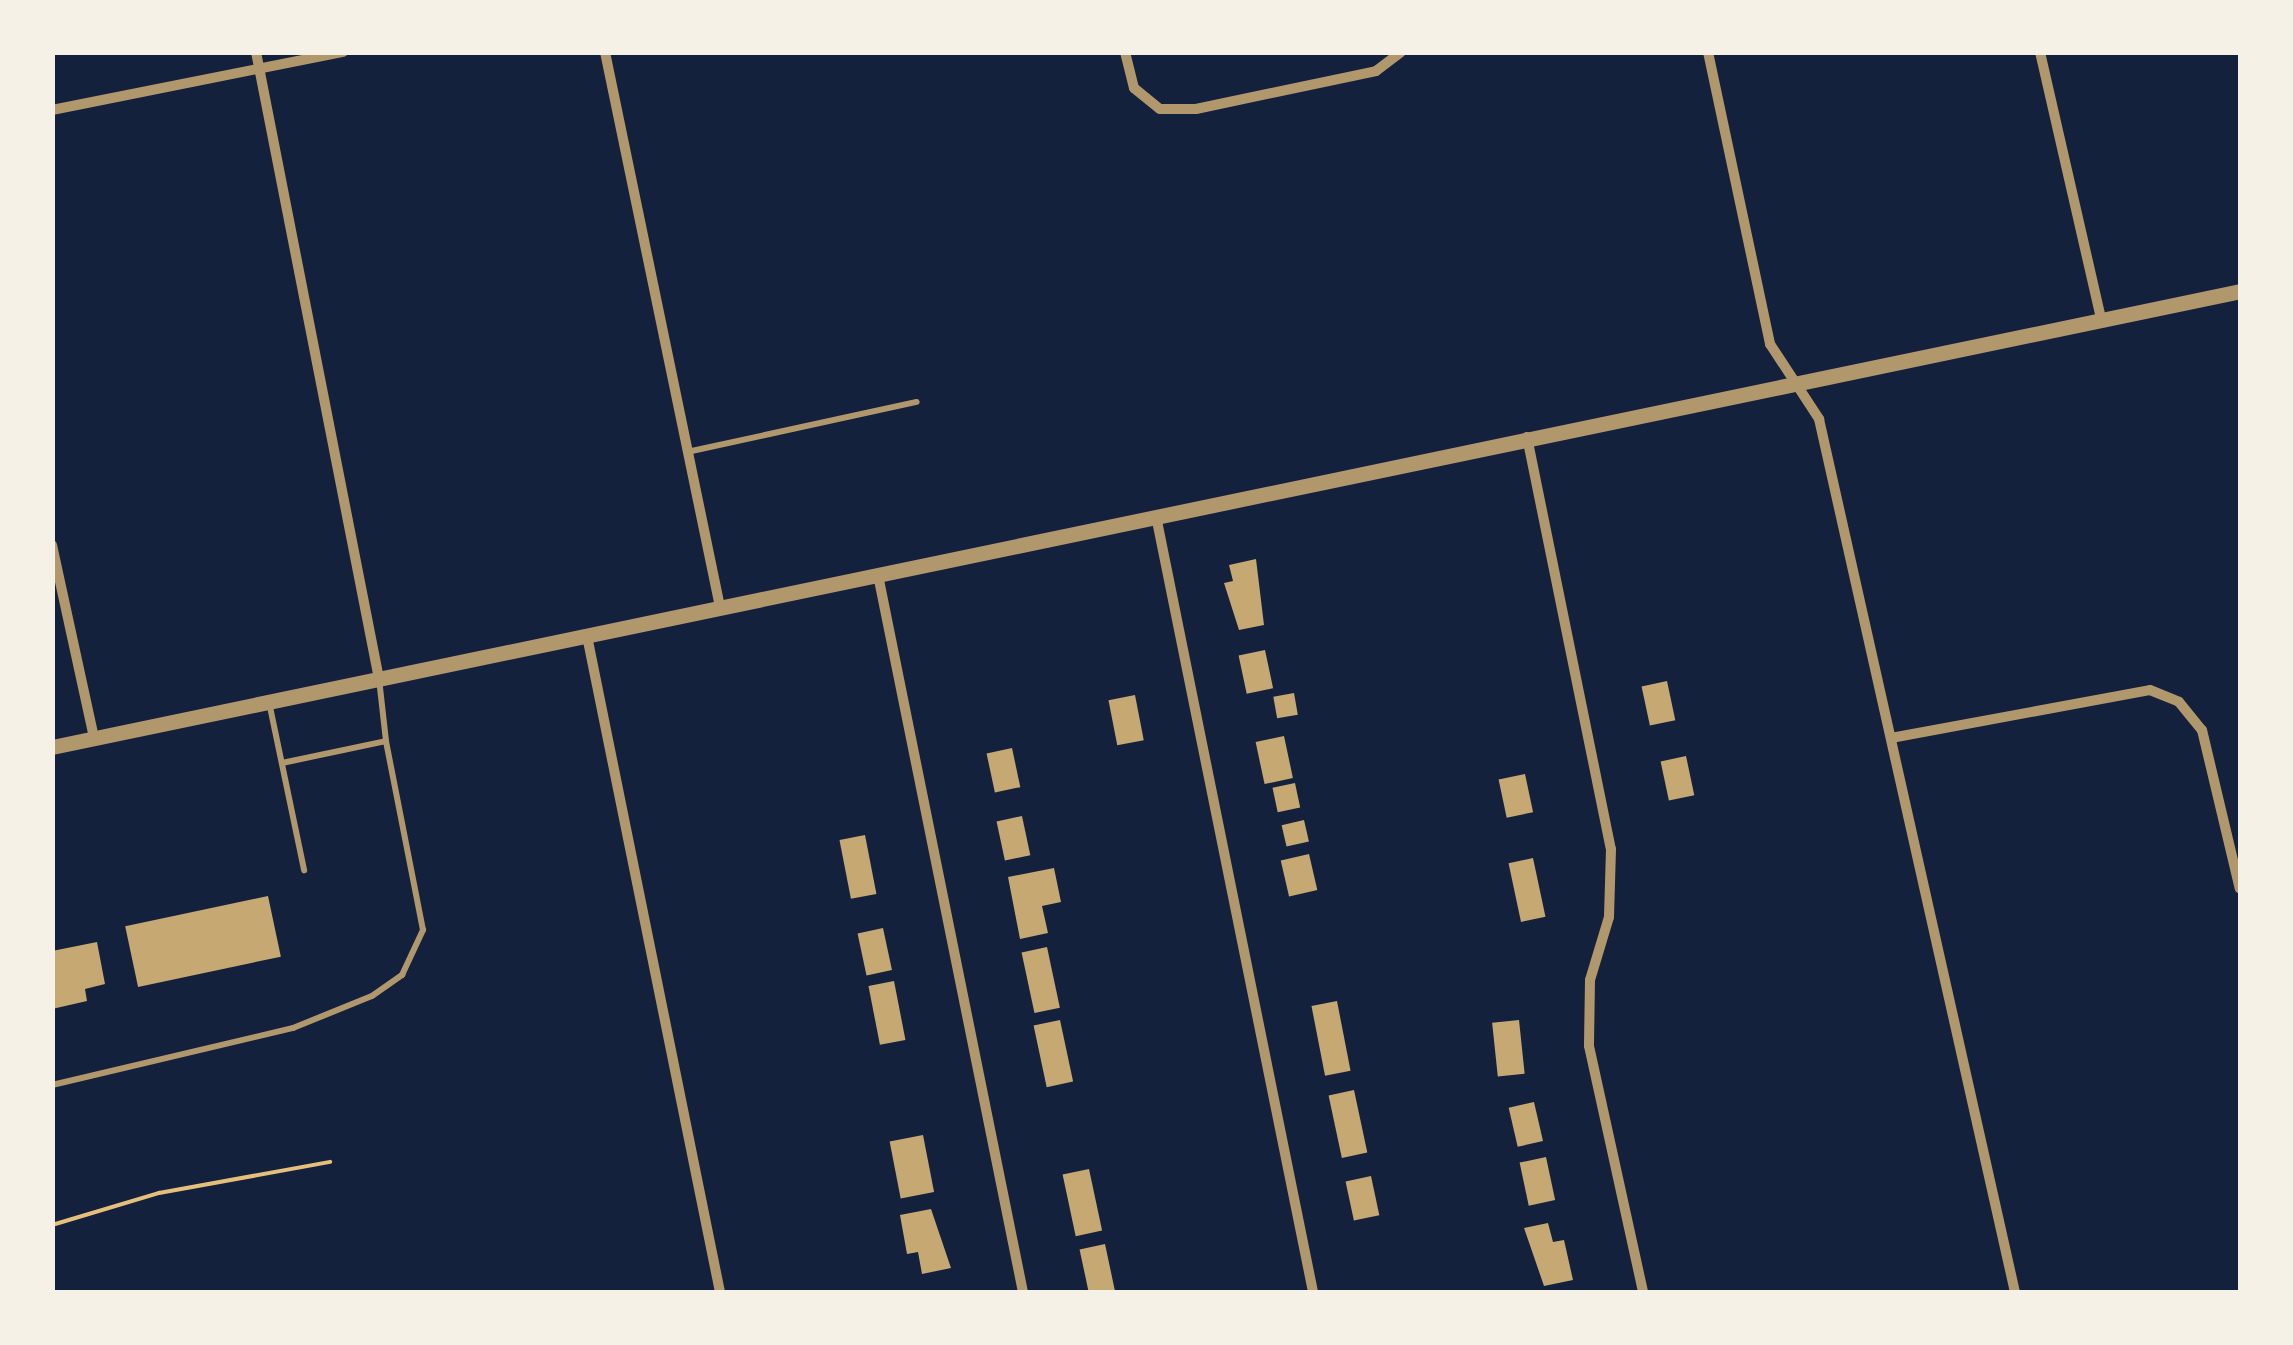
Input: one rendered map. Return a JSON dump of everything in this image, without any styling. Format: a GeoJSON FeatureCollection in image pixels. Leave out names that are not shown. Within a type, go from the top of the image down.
{"type":"FeatureCollection","features":[{"type":"Feature","properties":{"kind":"street"},"geometry":{"type":"LineString","coordinates":[[256,52],[378,679]]}},
{"type":"Feature","properties":{"kind":"street"},"geometry":{"type":"LineString","coordinates":[[52,110],[343,52]]}},
{"type":"Feature","properties":{"kind":"street"},"geometry":{"type":"LineString","coordinates":[[605,52],[720,608]]}},
{"type":"Feature","properties":{"kind":"street"},"geometry":{"type":"LineString","coordinates":[[1126,52],[1134,88],[1160,109],[1196,109],[1376,71],[1401,52]]}},
{"type":"Feature","properties":{"kind":"street"},"geometry":{"type":"LineString","coordinates":[[1708,52],[1770,344],[1820,419],[2015,1292]]}},
{"type":"Feature","properties":{"kind":"street"},"geometry":{"type":"LineString","coordinates":[[2040,52],[2101,318]]}},
{"type":"Feature","properties":{"kind":"street"},"geometry":{"type":"LineString","coordinates":[[52,747],[2240,290]]}},
{"type":"Feature","properties":{"kind":"street"},"geometry":{"type":"LineString","coordinates":[[1527,437],[1610,848],[1611,904],[1590,980],[1589,1046],[1643,1292]]}},
{"type":"Feature","properties":{"kind":"street"},"geometry":{"type":"LineString","coordinates":[[1156,516],[1313,1292]]}},
{"type":"Feature","properties":{"kind":"street"},"geometry":{"type":"LineString","coordinates":[[52,545],[94,738]]}},
{"type":"Feature","properties":{"kind":"street"},"geometry":{"type":"LineString","coordinates":[[878,575],[1023,1292]]}},
{"type":"Feature","properties":{"kind":"street"},"geometry":{"type":"LineString","coordinates":[[587,636],[720,1292]]}},
{"type":"Feature","properties":{"kind":"street"},"geometry":{"type":"LineString","coordinates":[[1892,738],[2150,690],[2179,702],[2202,730],[2240,889]]}},
{"type":"Feature","properties":{"kind":"lane"},"geometry":{"type":"LineString","coordinates":[[686,452],[917,402]]}},
{"type":"Feature","properties":{"kind":"lane"},"geometry":{"type":"LineString","coordinates":[[52,1085],[293,1028],[372,996],[402,975],[423,930],[386,741],[378,679]]}},
{"type":"Feature","properties":{"kind":"lane"},"geometry":{"type":"LineString","coordinates":[[269,701],[304,870]]}},
{"type":"Feature","properties":{"kind":"lane"},"geometry":{"type":"LineString","coordinates":[[282,763],[386,741]]}},
{"type":"Feature","properties":{"kind":"path"},"geometry":{"type":"LineString","coordinates":[[52,1225],[159,1193],[330,1162]]}},
{"type":"Feature","properties":{"kind":"building"},"geometry":{"type":"Polygon","coordinates":[[[1256,559],[1264,625],[1239,630],[1224,583],[1233,581],[1229,565],[1256,559]]]}},
{"type":"Feature","properties":{"kind":"building"},"geometry":{"type":"Polygon","coordinates":[[[1265,650],[1273,688],[1247,694],[1239,656],[1265,650]]]}},
{"type":"Feature","properties":{"kind":"building"},"geometry":{"type":"Polygon","coordinates":[[[1667,681],[1675,720],[1650,726],[1642,686],[1667,681]]]}},
{"type":"Feature","properties":{"kind":"building"},"geometry":{"type":"Polygon","coordinates":[[[1294,693],[1298,715],[1277,718],[1273,697],[1294,693]]]}},
{"type":"Feature","properties":{"kind":"building"},"geometry":{"type":"Polygon","coordinates":[[[1135,695],[1144,740],[1117,745],[1108,700],[1135,695]]]}},
{"type":"Feature","properties":{"kind":"building"},"geometry":{"type":"Polygon","coordinates":[[[1284,736],[1293,778],[1265,784],[1256,742],[1284,736]]]}},
{"type":"Feature","properties":{"kind":"building"},"geometry":{"type":"Polygon","coordinates":[[[1012,748],[1020,787],[995,793],[987,753],[1012,748]]]}},
{"type":"Feature","properties":{"kind":"building"},"geometry":{"type":"Polygon","coordinates":[[[1686,756],[1694,795],[1669,801],[1661,761],[1686,756]]]}},
{"type":"Feature","properties":{"kind":"building"},"geometry":{"type":"Polygon","coordinates":[[[1525,774],[1533,812],[1507,818],[1499,780],[1525,774]]]}},
{"type":"Feature","properties":{"kind":"building"},"geometry":{"type":"Polygon","coordinates":[[[1295,783],[1300,807],[1278,812],[1273,788],[1295,783]]]}},
{"type":"Feature","properties":{"kind":"building"},"geometry":{"type":"Polygon","coordinates":[[[1022,816],[1030,855],[1005,861],[997,821],[1022,816]]]}},
{"type":"Feature","properties":{"kind":"building"},"geometry":{"type":"Polygon","coordinates":[[[1304,820],[1309,841],[1287,847],[1282,825],[1304,820]]]}},
{"type":"Feature","properties":{"kind":"building"},"geometry":{"type":"Polygon","coordinates":[[[865,835],[876,894],[851,899],[839,840],[865,835]]]}},
{"type":"Feature","properties":{"kind":"building"},"geometry":{"type":"Polygon","coordinates":[[[1309,854],[1317,890],[1289,897],[1281,861],[1309,854]]]}},
{"type":"Feature","properties":{"kind":"building"},"geometry":{"type":"Polygon","coordinates":[[[1533,858],[1545,917],[1521,922],[1509,863],[1533,858]]]}},
{"type":"Feature","properties":{"kind":"building"},"geometry":{"type":"Polygon","coordinates":[[[1054,868],[1061,902],[1042,906],[1048,933],[1020,939],[1008,877],[1054,868]]]}},
{"type":"Feature","properties":{"kind":"building"},"geometry":{"type":"Polygon","coordinates":[[[268,896],[281,957],[138,987],[125,926],[268,896]]]}},
{"type":"Feature","properties":{"kind":"building"},"geometry":{"type":"Polygon","coordinates":[[[883,928],[892,970],[867,975],[858,933],[883,928]]]}},
{"type":"Feature","properties":{"kind":"building"},"geometry":{"type":"Polygon","coordinates":[[[97,942],[105,984],[85,989],[87,1001],[52,1009],[52,951],[97,942]]]}},
{"type":"Feature","properties":{"kind":"building"},"geometry":{"type":"Polygon","coordinates":[[[1047,947],[1060,1008],[1034,1013],[1022,952],[1047,947]]]}},
{"type":"Feature","properties":{"kind":"building"},"geometry":{"type":"Polygon","coordinates":[[[894,981],[905,1040],[880,1045],[868,986],[894,981]]]}},
{"type":"Feature","properties":{"kind":"building"},"geometry":{"type":"Polygon","coordinates":[[[1337,1001],[1351,1071],[1325,1076],[1311,1006],[1337,1001]]]}},
{"type":"Feature","properties":{"kind":"building"},"geometry":{"type":"Polygon","coordinates":[[[1060,1020],[1073,1082],[1047,1087],[1034,1026],[1060,1020]]]}},
{"type":"Feature","properties":{"kind":"building"},"geometry":{"type":"Polygon","coordinates":[[[1519,1020],[1525,1074],[1498,1077],[1492,1023],[1519,1020]]]}},
{"type":"Feature","properties":{"kind":"building"},"geometry":{"type":"Polygon","coordinates":[[[1354,1090],[1367,1153],[1342,1158],[1329,1095],[1354,1090]]]}},
{"type":"Feature","properties":{"kind":"building"},"geometry":{"type":"Polygon","coordinates":[[[1534,1102],[1543,1141],[1518,1147],[1509,1108],[1534,1102]]]}},
{"type":"Feature","properties":{"kind":"building"},"geometry":{"type":"Polygon","coordinates":[[[923,1135],[934,1192],[901,1198],[890,1141],[923,1135]]]}},
{"type":"Feature","properties":{"kind":"building"},"geometry":{"type":"Polygon","coordinates":[[[1546,1157],[1555,1200],[1529,1206],[1520,1163],[1546,1157]]]}},
{"type":"Feature","properties":{"kind":"building"},"geometry":{"type":"Polygon","coordinates":[[[1089,1169],[1102,1231],[1076,1236],[1063,1175],[1089,1169]]]}},
{"type":"Feature","properties":{"kind":"building"},"geometry":{"type":"Polygon","coordinates":[[[1371,1176],[1379,1215],[1354,1221],[1346,1181],[1371,1176]]]}},
{"type":"Feature","properties":{"kind":"building"},"geometry":{"type":"Polygon","coordinates":[[[931,1209],[951,1268],[922,1274],[918,1252],[907,1254],[900,1215],[931,1209]]]}},
{"type":"Feature","properties":{"kind":"building"},"geometry":{"type":"Polygon","coordinates":[[[1548,1223],[1553,1242],[1564,1240],[1573,1280],[1544,1286],[1524,1228],[1548,1223]]]}},
{"type":"Feature","properties":{"kind":"building"},"geometry":{"type":"Polygon","coordinates":[[[1105,1244],[1115,1292],[1089,1292],[1080,1249],[1105,1244]]]}}]}
